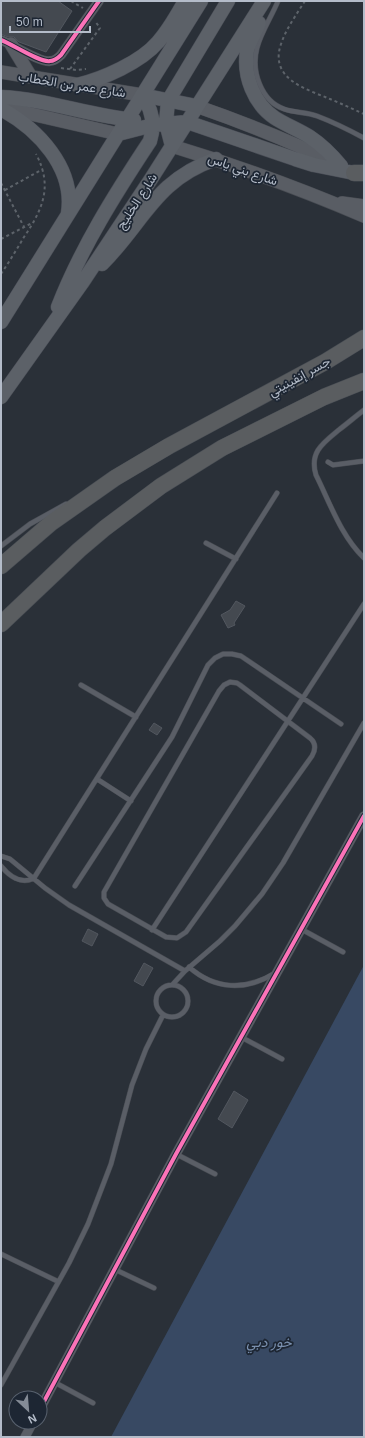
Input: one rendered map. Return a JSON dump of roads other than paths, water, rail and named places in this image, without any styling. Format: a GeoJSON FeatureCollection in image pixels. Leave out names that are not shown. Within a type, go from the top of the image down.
{"type":"FeatureCollection","features":[{"type":"Feature","properties":{"kind":"highway","name":"جسر إنفينيتي"},"geometry":{"type":"LineString","coordinates":[[1,566],[51,523],[96,490],[155,454],[234,412],[364,338]]}},
{"type":"Feature","properties":{"kind":"highway"},"geometry":{"type":"LineString","coordinates":[[1,624],[74,555],[133,507],[191,466],[222,448],[324,397],[364,381]]}},
{"type":"Feature","properties":{"kind":"main road"},"geometry":{"type":"LineString","coordinates":[[77,85],[106,76],[146,54],[162,37],[185,1]]}},
{"type":"Feature","properties":{"kind":"main road"},"geometry":{"type":"LineString","coordinates":[[1,322],[201,1]]}},
{"type":"Feature","properties":{"kind":"main road"},"geometry":{"type":"LineString","coordinates":[[48,332],[72,276],[99,222],[150,141],[168,101],[228,1]]}},
{"type":"Feature","properties":{"kind":"main road"},"geometry":{"type":"LineString","coordinates":[[265,1],[261,16],[247,51],[246,68],[253,92],[262,106],[270,114],[312,138],[356,172]]}},
{"type":"Feature","properties":{"kind":"main road","name":"شارع الخليج"},"geometry":{"type":"LineString","coordinates":[[1,397],[82,283],[265,1]]}},
{"type":"Feature","properties":{"kind":"main road"},"geometry":{"type":"LineString","coordinates":[[6,42],[31,77]]}},
{"type":"Feature","properties":{"kind":"main road","name":"شارع عمر بن الخطاب"},"geometry":{"type":"LineString","coordinates":[[1,72],[142,95]]}},
{"type":"Feature","properties":{"kind":"main road"},"geometry":{"type":"LineString","coordinates":[[142,95],[196,106],[294,143],[356,172]]}},
{"type":"Feature","properties":{"kind":"main road"},"geometry":{"type":"LineString","coordinates":[[142,95],[159,121],[172,146]]}},
{"type":"Feature","properties":{"kind":"main road"},"geometry":{"type":"LineString","coordinates":[[1,96],[40,101],[127,119],[187,122],[295,159],[334,169],[356,172]]}},
{"type":"Feature","properties":{"kind":"main road"},"geometry":{"type":"LineString","coordinates":[[1,108],[118,134],[159,121],[196,106]]}},
{"type":"Feature","properties":{"kind":"main road"},"geometry":{"type":"LineString","coordinates":[[1,108],[29,129],[49,149],[58,162],[64,173],[68,186],[68,215]]}},
{"type":"Feature","properties":{"kind":"main road","name":"شارع بني ياس"},"geometry":{"type":"LineString","coordinates":[[118,134],[172,146],[216,159],[277,181],[364,216]]}},
{"type":"Feature","properties":{"kind":"main road"},"geometry":{"type":"LineString","coordinates":[[82,283],[120,244],[163,190],[187,172],[216,159]]}},
{"type":"Feature","properties":{"kind":"main road"},"geometry":{"type":"LineString","coordinates":[[330,202],[364,206]]}},
{"type":"Feature","properties":{"kind":"main road"},"geometry":{"type":"LineString","coordinates":[[330,202],[346,216],[364,226]]}},
{"type":"Feature","properties":{"kind":"street"},"geometry":{"type":"LineString","coordinates":[[6,42],[42,60],[50,62],[61,55],[99,1]]}},
{"type":"Feature","properties":{"kind":"street"},"geometry":{"type":"LineString","coordinates":[[48,1393],[176,1154],[364,816]]}},
{"type":"Feature","properties":{"kind":"lane"},"geometry":{"type":"LineString","coordinates":[[278,1],[261,37],[255,59],[256,70],[260,83],[268,99],[276,106],[286,110],[315,115],[364,138]]}},
{"type":"Feature","properties":{"kind":"lane"},"geometry":{"type":"LineString","coordinates":[[364,410],[321,445],[316,454],[314,465],[316,475],[346,537],[364,558]]}},
{"type":"Feature","properties":{"kind":"lane"},"geometry":{"type":"LineString","coordinates":[[328,462],[333,464],[364,461]]}},
{"type":"Feature","properties":{"kind":"lane"},"geometry":{"type":"LineString","coordinates":[[1,546],[21,530],[44,515],[96,490]]}},
{"type":"Feature","properties":{"kind":"lane"},"geometry":{"type":"LineString","coordinates":[[1,866],[18,880],[26,881],[34,878],[277,493]]}},
{"type":"Feature","properties":{"kind":"lane"},"geometry":{"type":"LineString","coordinates":[[206,543],[236,559]]}},
{"type":"Feature","properties":{"kind":"lane"},"geometry":{"type":"LineString","coordinates":[[152,930],[364,604]]}},
{"type":"Feature","properties":{"kind":"lane"},"geometry":{"type":"LineString","coordinates":[[76,886],[172,737],[208,665],[215,658],[228,653],[241,656],[341,724]]}},
{"type":"Feature","properties":{"kind":"lane"},"geometry":{"type":"LineString","coordinates":[[226,683],[237,683],[312,740],[315,750],[186,932],[180,937],[169,938],[152,930],[108,904],[104,898],[104,892],[221,688],[226,683]]}},
{"type":"Feature","properties":{"kind":"lane"},"geometry":{"type":"LineString","coordinates":[[81,685],[136,717]]}},
{"type":"Feature","properties":{"kind":"lane"},"geometry":{"type":"LineString","coordinates":[[173,984],[189,967],[235,926],[270,883],[364,723]]}},
{"type":"Feature","properties":{"kind":"lane"},"geometry":{"type":"LineString","coordinates":[[97,779],[132,801]]}},
{"type":"Feature","properties":{"kind":"lane"},"geometry":{"type":"LineString","coordinates":[[1,856],[10,859],[69,905],[185,971]]}},
{"type":"Feature","properties":{"kind":"lane"},"geometry":{"type":"LineString","coordinates":[[301,929],[343,952]]}},
{"type":"Feature","properties":{"kind":"lane"},"geometry":{"type":"LineString","coordinates":[[189,967],[199,975],[214,982],[232,986],[244,986],[255,983],[276,972]]}},
{"type":"Feature","properties":{"kind":"lane"},"geometry":{"type":"LineString","coordinates":[[173,984],[178,985],[186,992],[188,1006],[177,1016],[168,1017],[163,1015],[157,1007],[156,998],[157,993],[164,986],[173,984]]}},
{"type":"Feature","properties":{"kind":"lane"},"geometry":{"type":"LineString","coordinates":[[1,1385],[79,1244],[111,1164],[132,1085],[146,1049],[163,1015]]}},
{"type":"Feature","properties":{"kind":"lane"},"geometry":{"type":"LineString","coordinates":[[241,1037],[282,1059]]}},
{"type":"Feature","properties":{"kind":"lane"},"geometry":{"type":"LineString","coordinates":[[176,1154],[215,1174]]}},
{"type":"Feature","properties":{"kind":"lane"},"geometry":{"type":"LineString","coordinates":[[1,1254],[58,1281]]}},
{"type":"Feature","properties":{"kind":"lane"},"geometry":{"type":"LineString","coordinates":[[114,1269],[154,1288]]}},
{"type":"Feature","properties":{"kind":"lane"},"geometry":{"type":"LineString","coordinates":[[54,1382],[93,1403]]}},
{"type":"Feature","properties":{"kind":"water","name":"خور دبي"},"geometry":{"type":"Polygon","coordinates":[[[364,965],[364,1437],[111,1437],[364,965]]]}}]}
